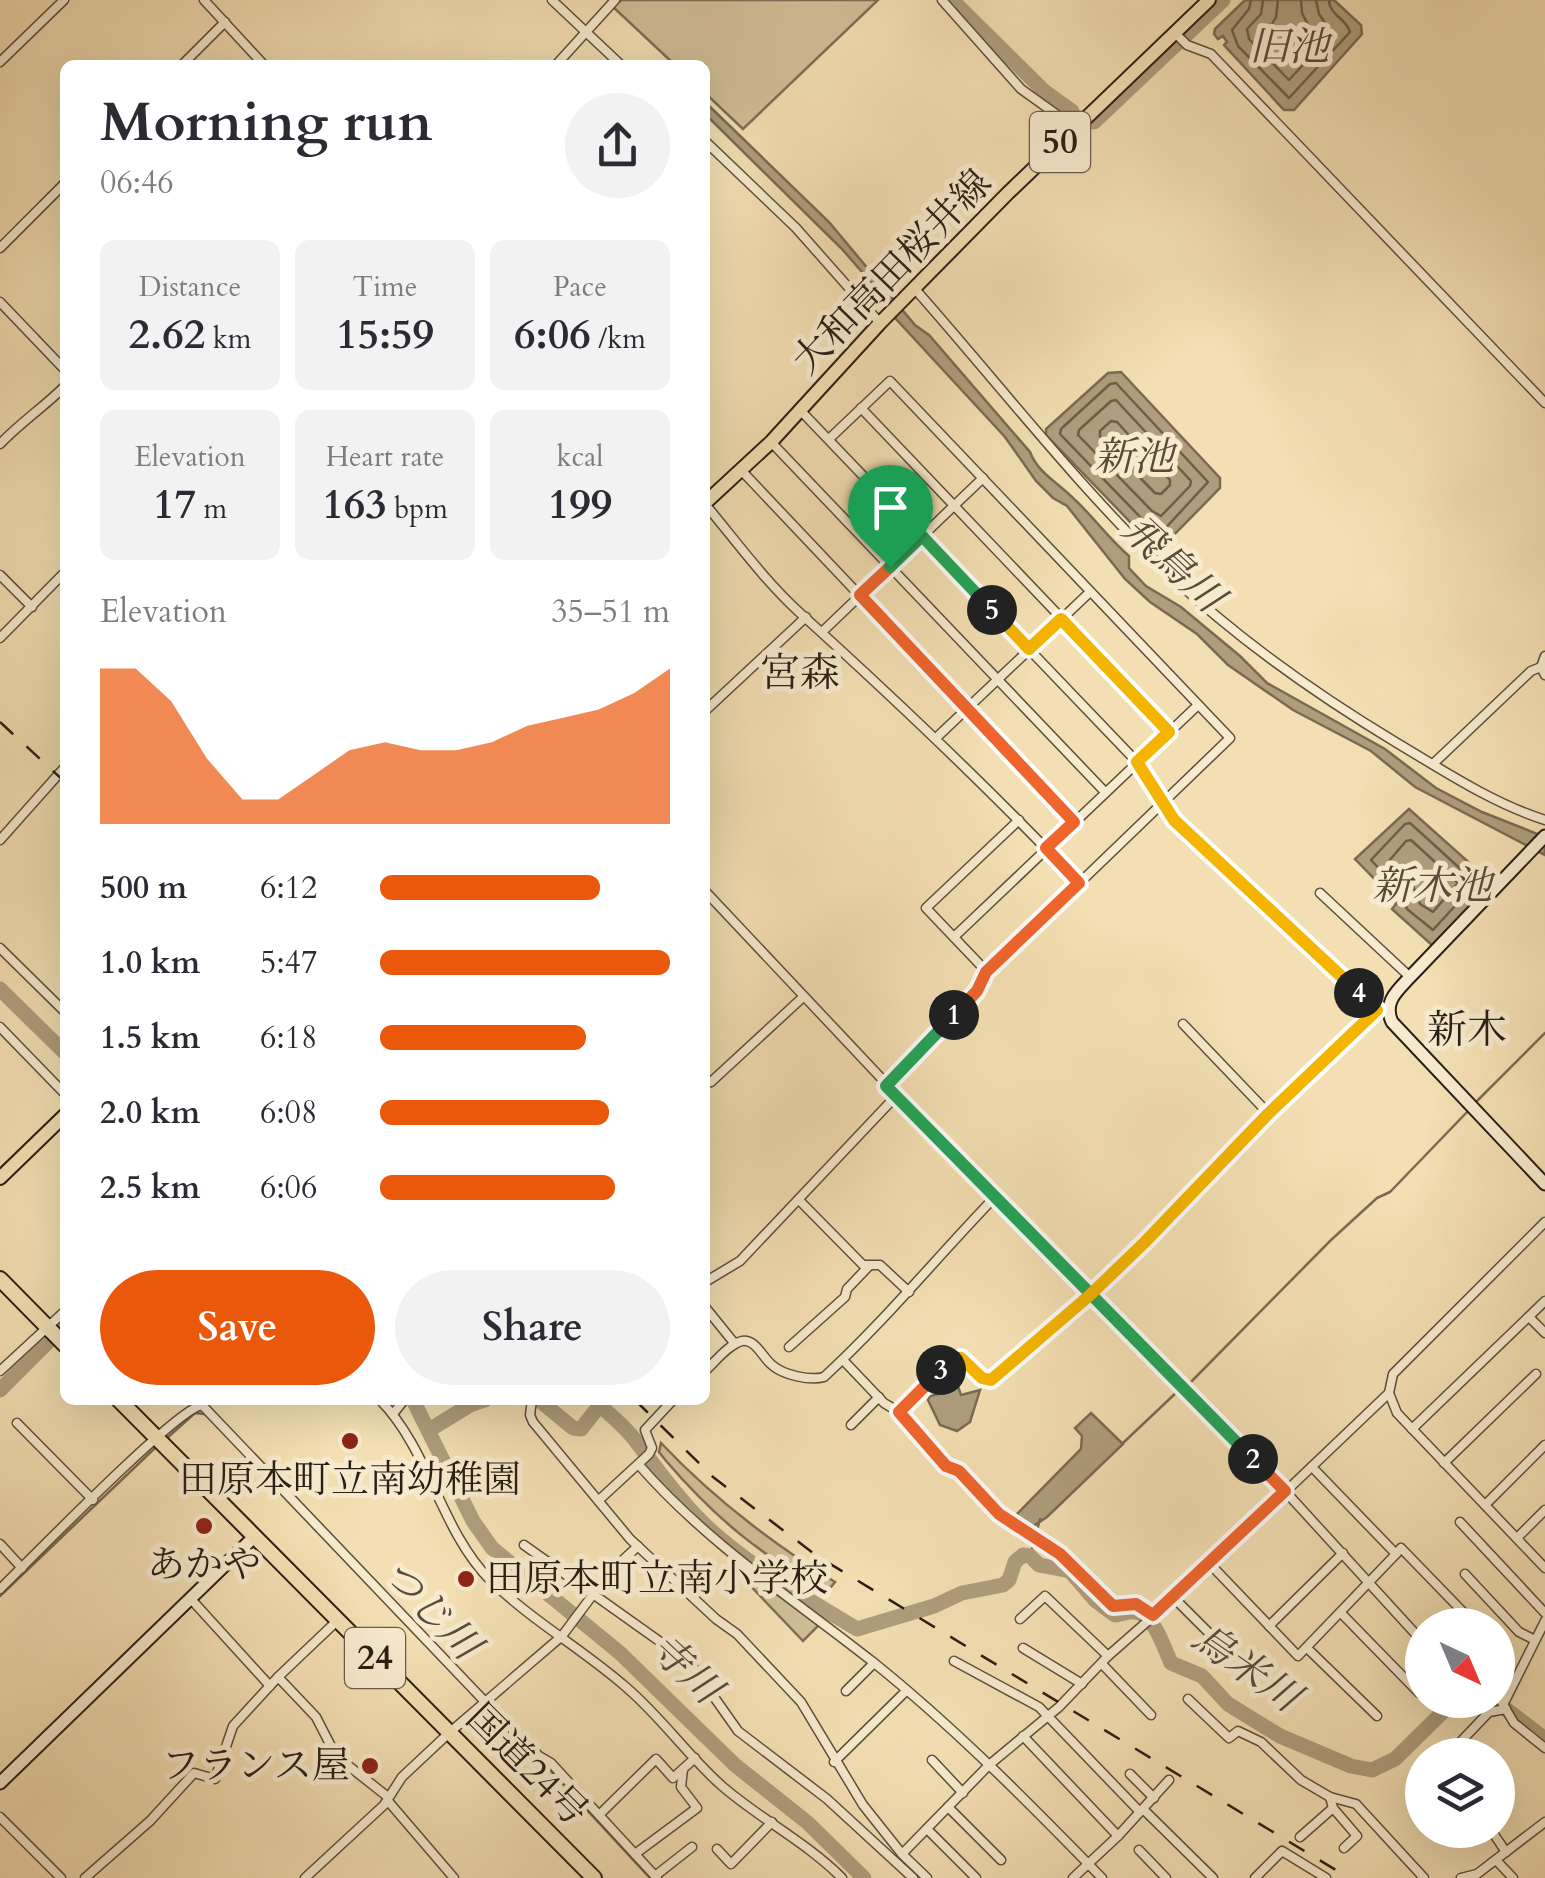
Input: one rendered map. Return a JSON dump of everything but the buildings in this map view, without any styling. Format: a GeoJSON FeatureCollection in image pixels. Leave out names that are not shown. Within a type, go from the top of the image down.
{"type":"FeatureCollection","features":[{"type":"Feature","properties":{"kind":"highway"},"geometry":{"type":"LineString","coordinates":[[0,1279],[60,1341]]}},
{"type":"Feature","properties":{"kind":"highway","name":"国道24号"},"geometry":{"type":"LineString","coordinates":[[124,1405],[594,1878]]}},
{"type":"Feature","properties":{"kind":"main road","name":"大和高田桜井線"},"geometry":{"type":"LineString","coordinates":[[710,498],[771,442],[882,321],[1074,128],[1180,37],[1209,0]]}},
{"type":"Feature","properties":{"kind":"main road"},"geometry":{"type":"LineString","coordinates":[[0,1178],[60,1122]]}},
{"type":"Feature","properties":{"kind":"street"},"geometry":{"type":"LineString","coordinates":[[0,62],[64,0]]}},
{"type":"Feature","properties":{"kind":"street"},"geometry":{"type":"LineString","coordinates":[[204,0],[259,60]]}},
{"type":"Feature","properties":{"kind":"street"},"geometry":{"type":"LineString","coordinates":[[552,0],[616,60]]}},
{"type":"Feature","properties":{"kind":"street"},"geometry":{"type":"LineString","coordinates":[[560,60],[615,0]]}},
{"type":"Feature","properties":{"kind":"street"},"geometry":{"type":"LineString","coordinates":[[942,0],[1022,90],[1074,128]]}},
{"type":"Feature","properties":{"kind":"street"},"geometry":{"type":"LineString","coordinates":[[187,60],[224,22]]}},
{"type":"Feature","properties":{"kind":"street"},"geometry":{"type":"LineString","coordinates":[[1180,37],[1211,54],[1545,403]]}},
{"type":"Feature","properties":{"kind":"street"},"geometry":{"type":"LineString","coordinates":[[710,147],[796,228],[882,321]]}},
{"type":"Feature","properties":{"kind":"street"},"geometry":{"type":"LineString","coordinates":[[0,248],[60,188]]}},
{"type":"Feature","properties":{"kind":"street"},"geometry":{"type":"LineString","coordinates":[[913,291],[1076,475],[1164,570],[1204,606],[1294,678],[1433,764],[1522,812],[1545,820]]}},
{"type":"Feature","properties":{"kind":"street"},"geometry":{"type":"LineString","coordinates":[[0,302],[60,365]]}},
{"type":"Feature","properties":{"kind":"street"},"geometry":{"type":"LineString","coordinates":[[829,439],[890,381],[1230,738],[986,972],[977,991],[886,1086]]}},
{"type":"Feature","properties":{"kind":"street"},"geometry":{"type":"LineString","coordinates":[[0,444],[27,415],[42,408],[60,391]]}},
{"type":"Feature","properties":{"kind":"street"},"geometry":{"type":"LineString","coordinates":[[861,408],[1169,732]]}},
{"type":"Feature","properties":{"kind":"street"},"geometry":{"type":"LineString","coordinates":[[801,411],[1137,762],[1174,820],[1383,1009],[1545,1184]]}},
{"type":"Feature","properties":{"kind":"street"},"geometry":{"type":"LineString","coordinates":[[771,442],[1105,792]]}},
{"type":"Feature","properties":{"kind":"street"},"geometry":{"type":"LineString","coordinates":[[740,469],[1074,822]]}},
{"type":"Feature","properties":{"kind":"street"},"geometry":{"type":"LineString","coordinates":[[822,632],[983,478]]}},
{"type":"Feature","properties":{"kind":"street"},"geometry":{"type":"LineString","coordinates":[[710,509],[750,560],[806,618],[936,738],[1079,883]]}},
{"type":"Feature","properties":{"kind":"street"},"geometry":{"type":"LineString","coordinates":[[0,575],[32,607]]}},
{"type":"Feature","properties":{"kind":"street"},"geometry":{"type":"LineString","coordinates":[[0,638],[60,577]]}},
{"type":"Feature","properties":{"kind":"street"},"geometry":{"type":"LineString","coordinates":[[936,738],[1090,592]]}},
{"type":"Feature","properties":{"kind":"street"},"geometry":{"type":"LineString","coordinates":[[710,706],[806,618]]}},
{"type":"Feature","properties":{"kind":"street"},"geometry":{"type":"LineString","coordinates":[[1433,764],[1531,671],[1543,671],[1545,656]]}},
{"type":"Feature","properties":{"kind":"street"},"geometry":{"type":"LineString","coordinates":[[954,937],[1198,705]]}},
{"type":"Feature","properties":{"kind":"street"},"geometry":{"type":"LineString","coordinates":[[0,840],[60,773]]}},
{"type":"Feature","properties":{"kind":"street"},"geometry":{"type":"LineString","coordinates":[[986,972],[926,908],[1018,820]]}},
{"type":"Feature","properties":{"kind":"street"},"geometry":{"type":"LineString","coordinates":[[899,1412],[955,1359],[961,1358],[982,1378],[991,1380],[1090,1295],[1268,1114],[1383,1009],[1545,836]]}},
{"type":"Feature","properties":{"kind":"street"},"geometry":{"type":"LineString","coordinates":[[1320,893],[1410,977]]}},
{"type":"Feature","properties":{"kind":"street"},"geometry":{"type":"LineString","coordinates":[[710,897],[994,1198],[1285,1491],[1405,1622]]}},
{"type":"Feature","properties":{"kind":"street"},"geometry":{"type":"LineString","coordinates":[[0,948],[60,1007]]}},
{"type":"Feature","properties":{"kind":"street"},"geometry":{"type":"LineString","coordinates":[[710,1082],[802,998]]}},
{"type":"Feature","properties":{"kind":"street"},"geometry":{"type":"LineString","coordinates":[[1183,1024],[1268,1114]]}},
{"type":"Feature","properties":{"kind":"street"},"geometry":{"type":"LineString","coordinates":[[0,1027],[60,1089]]}},
{"type":"Feature","properties":{"kind":"street"},"geometry":{"type":"LineString","coordinates":[[710,1279],[740,1261],[896,1096]]}},
{"type":"Feature","properties":{"kind":"street"},"geometry":{"type":"LineString","coordinates":[[710,1366],[735,1344],[751,1342],[772,1366],[812,1379],[824,1377],[909,1292],[994,1198]]}},
{"type":"Feature","properties":{"kind":"street"},"geometry":{"type":"LineString","coordinates":[[799,1200],[862,1265],[880,1264],[909,1292]]}},
{"type":"Feature","properties":{"kind":"street"},"geometry":{"type":"LineString","coordinates":[[902,1854],[989,1765],[1082,1684],[1389,1393],[1394,1374],[1545,1222]]}},
{"type":"Feature","properties":{"kind":"street"},"geometry":{"type":"LineString","coordinates":[[789,1347],[844,1297],[869,1266]]}},
{"type":"Feature","properties":{"kind":"street"},"geometry":{"type":"LineString","coordinates":[[1412,1429],[1545,1301]]}},
{"type":"Feature","properties":{"kind":"street"},"geometry":{"type":"LineString","coordinates":[[710,1314],[735,1344]]}},
{"type":"Feature","properties":{"kind":"street"},"geometry":{"type":"LineString","coordinates":[[0,1371],[60,1316]]}},
{"type":"Feature","properties":{"kind":"street"},"geometry":{"type":"LineString","coordinates":[[1529,1317],[1545,1333]]}},
{"type":"Feature","properties":{"kind":"street"},"geometry":{"type":"LineString","coordinates":[[843,1360],[899,1412],[946,1466],[959,1471],[999,1514],[1060,1554],[1104,1600],[1118,1606],[1140,1605],[1149,1618]]}},
{"type":"Feature","properties":{"kind":"street"},"geometry":{"type":"LineString","coordinates":[[1444,1464],[1536,1374]]}},
{"type":"Feature","properties":{"kind":"street"},"geometry":{"type":"LineString","coordinates":[[1389,1393],[1397,1412],[1412,1429],[1545,1568]]}},
{"type":"Feature","properties":{"kind":"street"},"geometry":{"type":"LineString","coordinates":[[851,1425],[879,1397]]}},
{"type":"Feature","properties":{"kind":"street"},"geometry":{"type":"LineString","coordinates":[[0,1589],[156,1438],[194,1406],[202,1405],[486,1705],[656,1877],[692,1846]]}},
{"type":"Feature","properties":{"kind":"street"},"geometry":{"type":"LineString","coordinates":[[531,1405],[534,1422],[638,1546],[737,1634],[800,1702],[863,1805],[927,1878]]}},
{"type":"Feature","properties":{"kind":"street"},"geometry":{"type":"LineString","coordinates":[[600,1500],[652,1448],[644,1430],[668,1405]]}},
{"type":"Feature","properties":{"kind":"street"},"geometry":{"type":"LineString","coordinates":[[398,1407],[464,1546],[479,1568],[514,1602],[563,1635],[625,1686],[722,1786],[842,1878]]}},
{"type":"Feature","properties":{"kind":"street"},"geometry":{"type":"LineString","coordinates":[[17,1422],[92,1500]]}},
{"type":"Feature","properties":{"kind":"street"},"geometry":{"type":"LineString","coordinates":[[1485,1506],[1545,1445]]}},
{"type":"Feature","properties":{"kind":"street"},"geometry":{"type":"LineString","coordinates":[[639,1465],[724,1549],[936,1715],[1102,1878]]}},
{"type":"Feature","properties":{"kind":"street"},"geometry":{"type":"LineString","coordinates":[[1312,1467],[1396,1554]]}},
{"type":"Feature","properties":{"kind":"street"},"geometry":{"type":"LineString","coordinates":[[1516,1538],[1545,1510]]}},
{"type":"Feature","properties":{"kind":"street"},"geometry":{"type":"LineString","coordinates":[[1460,1522],[1545,1613]]}},
{"type":"Feature","properties":{"kind":"street"},"geometry":{"type":"LineString","coordinates":[[0,1782],[256,1536]]}},
{"type":"Feature","properties":{"kind":"street"},"geometry":{"type":"LineString","coordinates":[[0,1544],[22,1568]]}},
{"type":"Feature","properties":{"kind":"street"},"geometry":{"type":"LineString","coordinates":[[524,1545],[690,1663],[738,1731],[826,1799],[914,1878]]}},
{"type":"Feature","properties":{"kind":"street"},"geometry":{"type":"LineString","coordinates":[[305,1878],[388,1799],[402,1777],[563,1635],[609,1573],[638,1546]]}},
{"type":"Feature","properties":{"kind":"street"},"geometry":{"type":"LineString","coordinates":[[1210,1564],[1298,1656],[1401,1548],[1459,1608]]}},
{"type":"Feature","properties":{"kind":"street"},"geometry":{"type":"LineString","coordinates":[[1269,1626],[1343,1553]]}},
{"type":"Feature","properties":{"kind":"street"},"geometry":{"type":"LineString","coordinates":[[1465,1574],[1518,1632],[1535,1640]]}},
{"type":"Feature","properties":{"kind":"street"},"geometry":{"type":"LineString","coordinates":[[1020,1619],[1045,1596],[1151,1715]]}},
{"type":"Feature","properties":{"kind":"street"},"geometry":{"type":"LineString","coordinates":[[190,1598],[270,1686]]}},
{"type":"Feature","properties":{"kind":"street"},"geometry":{"type":"LineString","coordinates":[[1174,1598],[1224,1648]]}},
{"type":"Feature","properties":{"kind":"street"},"geometry":{"type":"LineString","coordinates":[[1341,1613],[1405,1679]]}},
{"type":"Feature","properties":{"kind":"street"},"geometry":{"type":"LineString","coordinates":[[85,1878],[150,1821],[194,1774],[215,1779],[233,1726],[338,1620]]}},
{"type":"Feature","properties":{"kind":"street"},"geometry":{"type":"LineString","coordinates":[[1515,1678],[1545,1621]]}},
{"type":"Feature","properties":{"kind":"street"},"geometry":{"type":"LineString","coordinates":[[1023,1648],[1082,1684]]}},
{"type":"Feature","properties":{"kind":"street"},"geometry":{"type":"LineString","coordinates":[[1306,1648],[1377,1716]]}},
{"type":"Feature","properties":{"kind":"street"},"geometry":{"type":"LineString","coordinates":[[954,1660],[1038,1707],[1213,1878]]}},
{"type":"Feature","properties":{"kind":"street"},"geometry":{"type":"LineString","coordinates":[[846,1691],[874,1663]]}},
{"type":"Feature","properties":{"kind":"street"},"geometry":{"type":"LineString","coordinates":[[278,1677],[316,1717],[336,1756],[388,1799],[454,1878]]}},
{"type":"Feature","properties":{"kind":"street"},"geometry":{"type":"LineString","coordinates":[[834,1762],[905,1692]]}},
{"type":"Feature","properties":{"kind":"street"},"geometry":{"type":"LineString","coordinates":[[1188,1700],[1229,1738],[1238,1731],[1261,1742],[1301,1780],[1330,1797],[1356,1804],[1424,1878]]}},
{"type":"Feature","properties":{"kind":"street"},"geometry":{"type":"LineString","coordinates":[[1464,1738],[1483,1718]]}},
{"type":"Feature","properties":{"kind":"street"},"geometry":{"type":"LineString","coordinates":[[1511,1718],[1545,1748]]}},
{"type":"Feature","properties":{"kind":"street"},"geometry":{"type":"LineString","coordinates":[[1023,1736],[1118,1836]]}},
{"type":"Feature","properties":{"kind":"street"},"geometry":{"type":"LineString","coordinates":[[598,1815],[656,1759],[673,1778],[696,1758]]}},
{"type":"Feature","properties":{"kind":"street"},"geometry":{"type":"LineString","coordinates":[[932,1760],[962,1792]]}},
{"type":"Feature","properties":{"kind":"street"},"geometry":{"type":"LineString","coordinates":[[634,1854],[697,1808],[681,1787],[683,1769]]}},
{"type":"Feature","properties":{"kind":"street"},"geometry":{"type":"LineString","coordinates":[[1130,1774],[1154,1798]]}},
{"type":"Feature","properties":{"kind":"street"},"geometry":{"type":"LineString","coordinates":[[1073,1878],[1169,1780]]}},
{"type":"Feature","properties":{"kind":"street"},"geometry":{"type":"LineString","coordinates":[[1330,1797],[1333,1808],[1357,1836],[1344,1848]]}},
{"type":"Feature","properties":{"kind":"street"},"geometry":{"type":"LineString","coordinates":[[948,1807],[1002,1860]]}},
{"type":"Feature","properties":{"kind":"street"},"geometry":{"type":"LineString","coordinates":[[1300,1837],[1333,1808]]}},
{"type":"Feature","properties":{"kind":"street"},"geometry":{"type":"LineString","coordinates":[[0,1818],[60,1878]]}},
{"type":"Feature","properties":{"kind":"street"},"geometry":{"type":"LineString","coordinates":[[717,1849],[732,1864],[772,1822]]}},
{"type":"Feature","properties":{"kind":"street"},"geometry":{"type":"LineString","coordinates":[[1461,1878],[1478,1874],[1545,1822]]}},
{"type":"Feature","properties":{"kind":"street"},"geometry":{"type":"LineString","coordinates":[[927,1829],[976,1878]]}},
{"type":"Feature","properties":{"kind":"street"},"geometry":{"type":"LineString","coordinates":[[1503,1848],[1506,1852]]}},
{"type":"Feature","properties":{"kind":"street"},"geometry":{"type":"LineString","coordinates":[[1139,1850],[1166,1878]]}},
{"type":"Feature","properties":{"kind":"street"},"geometry":{"type":"LineString","coordinates":[[1259,1877],[1282,1852],[1326,1878]]}},
{"type":"Feature","properties":{"kind":"street"},"geometry":{"type":"LineString","coordinates":[[1496,1860],[1513,1878]]}},
{"type":"Feature","properties":{"kind":"shaded area"},"geometry":{"type":"Polygon","coordinates":[[[622,0],[878,0],[743,129],[710,98],[710,60],[670,60],[612,6],[622,0]]]}},
{"type":"Feature","properties":{"kind":"shaded area"},"geometry":{"type":"Polygon","coordinates":[[[661,1443],[744,1518],[835,1582],[827,1592],[781,1564],[722,1519],[667,1462],[659,1452],[661,1443]]]}},
{"type":"Feature","properties":{"kind":"shaded area"},"geometry":{"type":"Polygon","coordinates":[[[744,1572],[820,1624],[803,1641],[743,1578],[744,1572]]]}},
{"type":"Feature","properties":{"kind":"water","name":"旧池"},"geometry":{"type":"Polygon","coordinates":[[[1245,0],[1334,0],[1361,25],[1362,34],[1294,110],[1284,110],[1224,45],[1227,42],[1223,36],[1218,39],[1214,34],[1245,0]]]}},
{"type":"Feature","properties":{"kind":"water"},"geometry":{"type":"Polygon","coordinates":[[[710,107],[829,222],[915,325],[929,335],[1030,452],[1043,472],[1129,556],[1129,568],[1146,586],[1181,607],[1267,683],[1385,749],[1436,788],[1482,812],[1545,837],[1545,855],[1415,787],[1371,751],[1293,710],[1228,665],[1197,634],[1150,602],[1125,579],[1067,506],[1036,481],[1005,437],[896,319],[841,248],[710,119],[710,107]]]}},
{"type":"Feature","properties":{"kind":"water","name":"新池"},"geometry":{"type":"Polygon","coordinates":[[[1121,372],[1220,478],[1220,488],[1165,544],[1153,542],[1136,528],[1046,435],[1046,429],[1108,373],[1121,372]]]}},
{"type":"Feature","properties":{"kind":"water","name":"新木池"},"geometry":{"type":"Polygon","coordinates":[[[1409,809],[1493,884],[1433,946],[1392,909],[1394,899],[1355,859],[1409,809]]]}},
{"type":"Feature","properties":{"kind":"water"},"geometry":{"type":"Polygon","coordinates":[[[952,1370],[961,1395],[980,1390],[970,1422],[957,1431],[940,1425],[928,1400],[943,1393],[952,1370]]]}},
{"type":"Feature","properties":{"kind":"water"},"geometry":{"type":"Polygon","coordinates":[[[1091,1413],[1123,1444],[1047,1517],[1026,1531],[1013,1518],[1081,1449],[1082,1436],[1075,1428],[1091,1413]]]}},
{"type":"Feature","properties":{"kind":"waterway"},"geometry":{"type":"LineString","coordinates":[[952,0],[1044,91],[1072,111]]}},
{"type":"Feature","properties":{"kind":"waterway"},"geometry":{"type":"LineString","coordinates":[[1091,121],[1223,0]]}},
{"type":"Feature","properties":{"kind":"waterway","name":"寺川"},"geometry":{"type":"LineString","coordinates":[[0,989],[60,1048]]}},
{"type":"Feature","properties":{"kind":"waterway"},"geometry":{"type":"LineString","coordinates":[[1474,1104],[1545,1033]]}},
{"type":"Feature","properties":{"kind":"waterway"},"geometry":{"type":"LineString","coordinates":[[1186,1387],[1331,1240],[1377,1198],[1390,1192],[1469,1110]]}},
{"type":"Feature","properties":{"kind":"waterway"},"geometry":{"type":"LineString","coordinates":[[0,1390],[60,1330]]}},
{"type":"Feature","properties":{"kind":"waterway"},"geometry":{"type":"LineString","coordinates":[[1123,1443],[1179,1390]]}},
{"type":"Feature","properties":{"kind":"waterway","name":"寺川"},"geometry":{"type":"LineString","coordinates":[[415,1405],[473,1521],[492,1548],[620,1653],[735,1765],[808,1823],[864,1878]]}},
{"type":"Feature","properties":{"kind":"waterway","name":"烏米川"},"geometry":{"type":"LineString","coordinates":[[429,1430],[470,1405]]}},
{"type":"Feature","properties":{"kind":"waterway","name":"烏米川"},"geometry":{"type":"LineString","coordinates":[[545,1405],[573,1428],[581,1429],[600,1405]]}},
{"type":"Feature","properties":{"kind":"waterway","name":"烏米川"},"geometry":{"type":"LineString","coordinates":[[600,1405],[630,1433],[681,1499],[715,1534],[774,1578],[857,1629],[934,1606],[962,1593],[1003,1585],[1009,1580],[1015,1562],[1023,1555],[1030,1556],[1039,1565],[1070,1571],[1096,1601],[1115,1615],[1131,1612],[1146,1617],[1171,1663],[1202,1676],[1228,1704],[1280,1736],[1351,1766],[1372,1770],[1395,1759],[1437,1718]]}},
{"type":"Feature","properties":{"kind":"waterway","name":"つじ川"},"geometry":{"type":"LineString","coordinates":[[167,1438],[195,1413],[205,1414]]}},
{"type":"Feature","properties":{"kind":"waterway","name":"つじ川"},"geometry":{"type":"LineString","coordinates":[[0,1596],[155,1448]]}},
{"type":"Feature","properties":{"kind":"waterway"},"geometry":{"type":"LineString","coordinates":[[1030,1556],[1040,1519]]}},
{"type":"Feature","properties":{"kind":"waterway","name":"つじ川"},"geometry":{"type":"LineString","coordinates":[[476,1698],[549,1769],[650,1878]]}},
{"type":"Feature","properties":{"kind":"waterway","name":"烏米川"},"geometry":{"type":"LineString","coordinates":[[1515,1716],[1545,1739]]}},
{"type":"Feature","properties":{"kind":"railway"},"geometry":{"type":"LineString","coordinates":[[0,722],[60,777]]}},
{"type":"Feature","properties":{"kind":"railway"},"geometry":{"type":"LineString","coordinates":[[640,1405],[713,1477],[817,1556],[1349,1878]]}},
{"type":"Feature","properties":{"kind":"place","name":"田原本町立南幼稚園"},"geometry":{"type":"Point","coordinates":[350,1441]}},
{"type":"Feature","properties":{"kind":"place","name":"あかや"},"geometry":{"type":"Point","coordinates":[204,1526]}},
{"type":"Feature","properties":{"kind":"place","name":"田原本町立南小学校"},"geometry":{"type":"Point","coordinates":[466,1579]}},
{"type":"Feature","properties":{"kind":"place","name":"フランス屋"},"geometry":{"type":"Point","coordinates":[370,1766]}},
{"type":"Feature","properties":{"kind":"district","name":"宮森"},"geometry":{"type":"Point","coordinates":[800,673]}},
{"type":"Feature","properties":{"kind":"district","name":"新木"},"geometry":{"type":"Point","coordinates":[1467,1030]}},
{"type":"Feature","properties":{"kind":"route"},"geometry":{"type":"LineString","coordinates":[[890,567],[860,595],[1074,822],[1046,848],[1079,883],[986,972],[977,991],[886,1086],[994,1198],[1090,1295],[1285,1491],[1153,1615],[1140,1605],[1113,1606],[1104,1600],[1072,1564],[1011,1524],[959,1471],[946,1466],[899,1412],[955,1359],[961,1358],[986,1381],[991,1380],[1090,1295],[1268,1114],[1377,1010],[1174,820],[1137,762],[1169,732],[1061,619],[1029,649],[922,536],[890,567]]}},
{"type":"Feature","properties":{"kind":"water label","name":"飛鳥川"},"geometry":{"type":"Point","coordinates":[1173,564]}}]}
